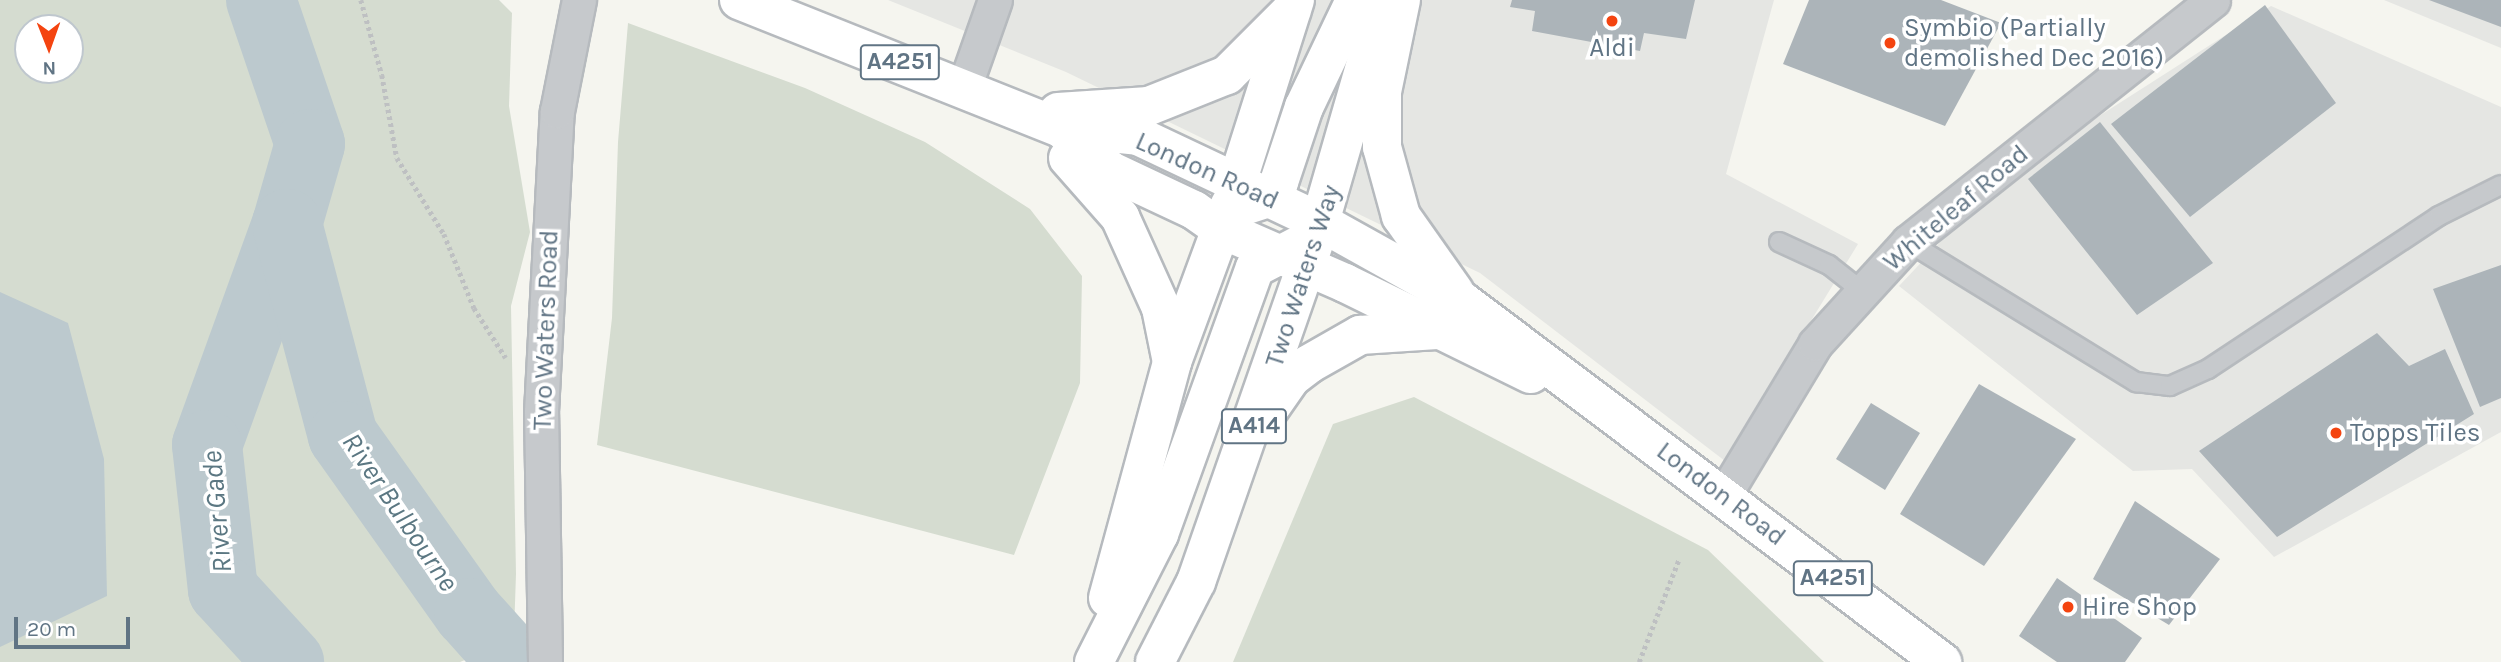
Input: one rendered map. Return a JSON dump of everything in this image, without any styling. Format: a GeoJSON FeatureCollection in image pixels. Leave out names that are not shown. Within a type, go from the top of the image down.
{"type":"FeatureCollection","features":[{"type":"Feature","properties":{"kind":"main road","name":"London Road"},"geometry":{"type":"LineString","coordinates":[[739,0],[1044,122],[1138,136],[1230,207],[1451,316],[1598,406],[1724,495],[1942,662]]}},
{"type":"Feature","properties":{"kind":"main road"},"geometry":{"type":"LineString","coordinates":[[1230,207],[1279,182],[1304,107],[1355,0]]}},
{"type":"Feature","properties":{"kind":"main road","name":"Two Waters Way"},"geometry":{"type":"LineString","coordinates":[[1155,662],[1196,582],[1251,435],[1305,245],[1384,0]]}},
{"type":"Feature","properties":{"kind":"main road"},"geometry":{"type":"LineString","coordinates":[[1251,435],[1292,377],[1327,353],[1360,335],[1451,316],[1401,216],[1382,146],[1382,92],[1401,0]]}},
{"type":"Feature","properties":{"kind":"main road"},"geometry":{"type":"LineString","coordinates":[[1092,662],[1172,362],[1230,207],[1293,5]]}},
{"type":"Feature","properties":{"kind":"main road"},"geometry":{"type":"LineString","coordinates":[[1172,362],[1161,308],[1120,217],[1044,122],[1149,106],[1227,75],[1293,5]]}},
{"type":"Feature","properties":{"kind":"main road","name":"A4251"},"geometry":{"type":"LineString","coordinates":[[1230,207],[1305,245]]}},
{"type":"Feature","properties":{"kind":"main road","name":"London Road"},"geometry":{"type":"LineString","coordinates":[[1305,245],[1364,247],[1451,316]]}},
{"type":"Feature","properties":{"kind":"main road"},"geometry":{"type":"LineString","coordinates":[[1092,662],[1159,534],[1255,268],[1305,245]]}},
{"type":"Feature","properties":{"kind":"street","name":"Two Waters Road"},"geometry":{"type":"LineString","coordinates":[[545,662],[541,412],[556,111],[579,0]]}},
{"type":"Feature","properties":{"kind":"street"},"geometry":{"type":"LineString","coordinates":[[964,88],[995,0]]}},
{"type":"Feature","properties":{"kind":"street","name":"Whiteleaf Road"},"geometry":{"type":"LineString","coordinates":[[1724,495],[1815,344],[1908,242],[2213,0]]}},
{"type":"Feature","properties":{"kind":"lane"},"geometry":{"type":"LineString","coordinates":[[1908,242],[2136,382],[2170,386],[2208,369],[2439,216],[2501,185]]}},
{"type":"Feature","properties":{"kind":"lane"},"geometry":{"type":"LineString","coordinates":[[1779,242],[1829,265],[1862,291]]}},
{"type":"Feature","properties":{"kind":"path"},"geometry":{"type":"LineString","coordinates":[[361,0],[382,75],[397,158],[444,234],[474,308],[541,412]]}},
{"type":"Feature","properties":{"kind":"path"},"geometry":{"type":"LineString","coordinates":[[1639,662],[1679,559]]}},
{"type":"Feature","properties":{"kind":"shaded area"},"geometry":{"type":"Polygon","coordinates":[[[0,0],[499,0],[512,13],[509,106],[530,232],[511,306],[516,574],[513,662],[470,658],[460,662],[0,662],[0,0]]]}},
{"type":"Feature","properties":{"kind":"shaded area"},"geometry":{"type":"Polygon","coordinates":[[[888,0],[1774,0],[1726,174],[1858,244],[1725,461],[1480,273],[1066,72],[888,0]]]}},
{"type":"Feature","properties":{"kind":"shaded area"},"geometry":{"type":"Polygon","coordinates":[[[2384,0],[2501,0],[2501,48],[2384,0]]]}},
{"type":"Feature","properties":{"kind":"shaded area"},"geometry":{"type":"Polygon","coordinates":[[[2271,6],[2501,107],[2501,432],[2274,557],[2192,469],[2133,471],[1899,286],[1999,180],[2271,6]]]}},
{"type":"Feature","properties":{"kind":"shaded area"},"geometry":{"type":"Polygon","coordinates":[[[628,23],[805,88],[925,142],[1030,209],[1082,276],[1080,383],[1014,555],[597,445],[612,318],[618,142],[628,23]]]}},
{"type":"Feature","properties":{"kind":"shaded area"},"geometry":{"type":"Polygon","coordinates":[[[0,292],[68,323],[104,459],[107,596],[0,647],[0,292]]]}},
{"type":"Feature","properties":{"kind":"shaded area"},"geometry":{"type":"Polygon","coordinates":[[[1414,397],[1708,550],[1824,662],[1233,662],[1333,424],[1414,397]]]}},
{"type":"Feature","properties":{"kind":"building","name":"Aldi"},"geometry":{"type":"Polygon","coordinates":[[[1512,0],[1695,0],[1686,39],[1644,33],[1640,51],[1532,31],[1535,11],[1510,7],[1512,0]]]}},
{"type":"Feature","properties":{"kind":"building","name":"Symbio (Partially demolished Dec 2016)"},"geometry":{"type":"Polygon","coordinates":[[[1809,0],[1941,0],[2001,23],[1945,126],[1783,64],[1809,0]]]}},
{"type":"Feature","properties":{"kind":"building"},"geometry":{"type":"Polygon","coordinates":[[[2429,0],[2501,0],[2501,27],[2429,0]]]}},
{"type":"Feature","properties":{"kind":"building"},"geometry":{"type":"Polygon","coordinates":[[[2265,5],[2336,103],[2190,217],[2111,124],[2265,5]]]}},
{"type":"Feature","properties":{"kind":"building"},"geometry":{"type":"Polygon","coordinates":[[[2100,122],[2213,263],[2137,315],[2028,179],[2100,122]]]}},
{"type":"Feature","properties":{"kind":"building"},"geometry":{"type":"Polygon","coordinates":[[[2501,265],[2501,398],[2480,407],[2433,289],[2501,265]]]}},
{"type":"Feature","properties":{"kind":"building","name":"Topps Tiles"},"geometry":{"type":"Polygon","coordinates":[[[2377,333],[2409,366],[2445,349],[2474,414],[2277,537],[2199,451],[2377,333]]]}},
{"type":"Feature","properties":{"kind":"building"},"geometry":{"type":"Polygon","coordinates":[[[1979,384],[2076,439],[1984,566],[1900,514],[1979,384]]]}},
{"type":"Feature","properties":{"kind":"building"},"geometry":{"type":"Polygon","coordinates":[[[1871,403],[1920,433],[1885,490],[1836,459],[1871,403]]]}},
{"type":"Feature","properties":{"kind":"building"},"geometry":{"type":"Polygon","coordinates":[[[2135,501],[2220,559],[2169,625],[2093,579],[2135,501]]]}},
{"type":"Feature","properties":{"kind":"building","name":"Hire Shop"},"geometry":{"type":"Polygon","coordinates":[[[2057,578],[2142,638],[2125,662],[2057,662],[2019,636],[2057,578]]]}},
{"type":"Feature","properties":{"kind":"waterway","name":"River Gade"},"geometry":{"type":"LineString","coordinates":[[261,0],[310,144],[287,224],[207,445],[223,590],[289,662]]}},
{"type":"Feature","properties":{"kind":"waterway","name":"River Bulbourne"},"geometry":{"type":"LineString","coordinates":[[287,224],[343,436],[469,613],[513,662]]}},
{"type":"Feature","properties":{"kind":"place","name":"Aldi"},"geometry":{"type":"Point","coordinates":[1612,21]}},
{"type":"Feature","properties":{"kind":"place","name":"Symbio (Partially demolished Dec 2016)"},"geometry":{"type":"Point","coordinates":[1890,43]}},
{"type":"Feature","properties":{"kind":"place","name":"Topps Tiles"},"geometry":{"type":"Point","coordinates":[2336,433]}},
{"type":"Feature","properties":{"kind":"place","name":"Hire Shop"},"geometry":{"type":"Point","coordinates":[2068,607]}}]}
